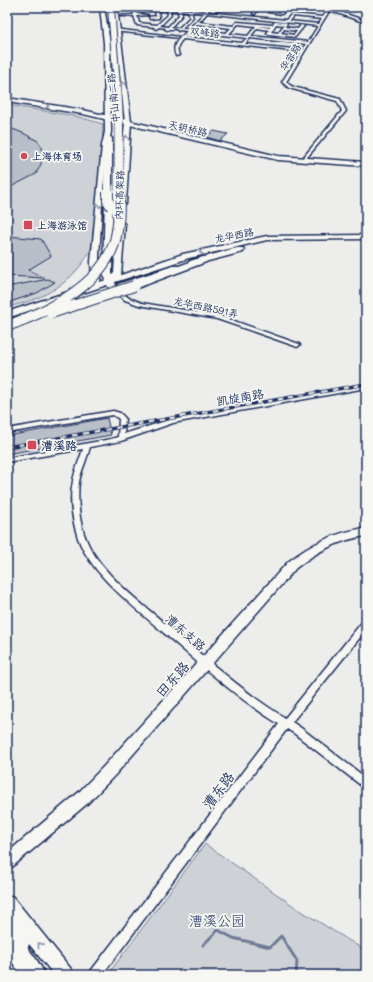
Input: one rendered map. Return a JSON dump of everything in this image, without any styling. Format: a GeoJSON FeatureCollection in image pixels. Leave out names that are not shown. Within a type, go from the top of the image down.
{"type":"FeatureCollection","features":[{"type":"Feature","properties":{"kind":"highway","name":"内环高架路"},"geometry":{"type":"LineString","coordinates":[[7,320],[31,311],[70,289],[88,272],[101,256],[106,246],[111,226],[114,110],[104,7]]}},
{"type":"Feature","properties":{"kind":"highway","name":"内环高架路"},"geometry":{"type":"LineString","coordinates":[[7,327],[48,309],[77,290],[101,265],[112,248],[118,225],[120,175],[119,111],[112,7]]}},
{"type":"Feature","properties":{"kind":"highway"},"geometry":{"type":"LineString","coordinates":[[108,138],[108,202],[112,207]]}},
{"type":"Feature","properties":{"kind":"highway"},"geometry":{"type":"LineString","coordinates":[[7,327],[134,286],[203,260]]}},
{"type":"Feature","properties":{"kind":"highway"},"geometry":{"type":"LineString","coordinates":[[7,941],[31,975]]}},
{"type":"Feature","properties":{"kind":"highway"},"geometry":{"type":"LineString","coordinates":[[7,941],[35,975]]}},
{"type":"Feature","properties":{"kind":"main road","name":"中山南二路"},"geometry":{"type":"LineString","coordinates":[[95,286],[99,206],[105,145],[108,138],[107,43],[104,7]]}},
{"type":"Feature","properties":{"kind":"main road","name":"中山南二路"},"geometry":{"type":"LineString","coordinates":[[112,285],[118,274],[128,122],[115,7]]}},
{"type":"Feature","properties":{"kind":"main road","name":"中山南二路"},"geometry":{"type":"LineString","coordinates":[[108,138],[112,144],[107,273],[112,285]]}},
{"type":"Feature","properties":{"kind":"main road","name":"龙华西路"},"geometry":{"type":"LineString","coordinates":[[112,285],[186,256],[247,242],[294,237],[366,238]]}},
{"type":"Feature","properties":{"kind":"main road","name":"龙华西路"},"geometry":{"type":"LineString","coordinates":[[112,285],[203,260],[271,244],[295,242],[366,243]]}},
{"type":"Feature","properties":{"kind":"main road"},"geometry":{"type":"LineString","coordinates":[[7,316],[95,286],[112,285]]}},
{"type":"Feature","properties":{"kind":"main road"},"geometry":{"type":"LineString","coordinates":[[7,320],[35,313],[112,285]]}},
{"type":"Feature","properties":{"kind":"main road"},"geometry":{"type":"LineString","coordinates":[[7,903],[65,975]]}},
{"type":"Feature","properties":{"kind":"main road"},"geometry":{"type":"LineString","coordinates":[[7,926],[44,975]]}},
{"type":"Feature","properties":{"kind":"street"},"geometry":{"type":"LineString","coordinates":[[236,7],[244,9],[247,7]]}},
{"type":"Feature","properties":{"kind":"street"},"geometry":{"type":"LineString","coordinates":[[139,24],[134,8],[178,8],[189,11],[207,10],[252,13],[258,7]]}},
{"type":"Feature","properties":{"kind":"street"},"geometry":{"type":"LineString","coordinates":[[271,7],[268,11],[282,13]]}},
{"type":"Feature","properties":{"kind":"street"},"geometry":{"type":"LineString","coordinates":[[277,20],[286,7]]}},
{"type":"Feature","properties":{"kind":"street"},"geometry":{"type":"LineString","coordinates":[[322,7],[366,22]]}},
{"type":"Feature","properties":{"kind":"street"},"geometry":{"type":"LineString","coordinates":[[157,8],[159,18]]}},
{"type":"Feature","properties":{"kind":"street"},"geometry":{"type":"LineString","coordinates":[[151,32],[170,14],[168,8]]}},
{"type":"Feature","properties":{"kind":"street"},"geometry":{"type":"LineString","coordinates":[[162,33],[181,15],[178,8]]}},
{"type":"Feature","properties":{"kind":"street"},"geometry":{"type":"LineString","coordinates":[[145,9],[148,16],[148,25]]}},
{"type":"Feature","properties":{"kind":"street","name":"华容路"},"geometry":{"type":"LineString","coordinates":[[303,160],[344,111],[339,100],[318,96],[290,87],[284,82],[324,18],[328,9]]}},
{"type":"Feature","properties":{"kind":"street"},"geometry":{"type":"LineString","coordinates":[[177,55],[176,46],[179,40],[197,23],[207,10]]}},
{"type":"Feature","properties":{"kind":"street"},"geometry":{"type":"LineString","coordinates":[[207,10],[319,25]]}},
{"type":"Feature","properties":{"kind":"street"},"geometry":{"type":"LineString","coordinates":[[174,34],[192,16],[189,11]]}},
{"type":"Feature","properties":{"kind":"street"},"geometry":{"type":"LineString","coordinates":[[268,18],[273,12]]}},
{"type":"Feature","properties":{"kind":"street"},"geometry":{"type":"LineString","coordinates":[[287,21],[292,15],[324,18]]}},
{"type":"Feature","properties":{"kind":"street"},"geometry":{"type":"LineString","coordinates":[[116,16],[148,16],[164,20],[186,22]]}},
{"type":"Feature","properties":{"kind":"street"},"geometry":{"type":"LineString","coordinates":[[204,31],[218,16]]}},
{"type":"Feature","properties":{"kind":"street"},"geometry":{"type":"LineString","coordinates":[[298,22],[302,16]]}},
{"type":"Feature","properties":{"kind":"street"},"geometry":{"type":"LineString","coordinates":[[215,33],[230,17]]}},
{"type":"Feature","properties":{"kind":"street"},"geometry":{"type":"LineString","coordinates":[[313,17],[316,30]]}},
{"type":"Feature","properties":{"kind":"street"},"geometry":{"type":"LineString","coordinates":[[159,18],[164,20]]}},
{"type":"Feature","properties":{"kind":"street"},"geometry":{"type":"LineString","coordinates":[[243,44],[262,21]]}},
{"type":"Feature","properties":{"kind":"street"},"geometry":{"type":"LineString","coordinates":[[197,23],[234,27]]}},
{"type":"Feature","properties":{"kind":"street"},"geometry":{"type":"LineString","coordinates":[[227,34],[237,23],[272,28]]}},
{"type":"Feature","properties":{"kind":"street"},"geometry":{"type":"LineString","coordinates":[[278,34],[286,24],[275,23],[269,33],[295,36],[302,26]]}},
{"type":"Feature","properties":{"kind":"street"},"geometry":{"type":"LineString","coordinates":[[130,31],[139,24],[308,43]]}},
{"type":"Feature","properties":{"kind":"street"},"geometry":{"type":"LineString","coordinates":[[140,31],[148,25]]}},
{"type":"Feature","properties":{"kind":"street"},"geometry":{"type":"LineString","coordinates":[[283,28],[299,30]]}},
{"type":"Feature","properties":{"kind":"street","name":"双峰路"},"geometry":{"type":"LineString","coordinates":[[105,30],[130,31],[303,51]]}},
{"type":"Feature","properties":{"kind":"street"},"geometry":{"type":"LineString","coordinates":[[283,40],[287,35]]}},
{"type":"Feature","properties":{"kind":"street","name":"天钥桥路"},"geometry":{"type":"LineString","coordinates":[[7,100],[69,110],[128,122],[266,156],[366,164]]}},
{"type":"Feature","properties":{"kind":"street","name":"龙华西路591弄"},"geometry":{"type":"LineString","coordinates":[[112,285],[126,300],[141,304],[218,317],[297,345]]}},
{"type":"Feature","properties":{"kind":"street","name":"凯旋南路"},"geometry":{"type":"LineString","coordinates":[[7,460],[121,439],[172,421],[366,386]]}},
{"type":"Feature","properties":{"kind":"street"},"geometry":{"type":"LineString","coordinates":[[7,431],[116,414],[122,418],[121,439]]}},
{"type":"Feature","properties":{"kind":"street","name":"漕东支路"},"geometry":{"type":"LineString","coordinates":[[87,446],[78,472],[74,500],[80,530],[88,551],[105,575],[227,682],[298,731],[366,784]]}},
{"type":"Feature","properties":{"kind":"street","name":"田东路"},"geometry":{"type":"LineString","coordinates":[[7,862],[83,798],[205,664],[278,580],[306,554],[321,544],[336,538],[366,532]]}},
{"type":"Feature","properties":{"kind":"street","name":"漕东路"},"geometry":{"type":"LineString","coordinates":[[95,975],[286,723],[366,624]]}},
{"type":"Feature","properties":{"kind":"green space"},"geometry":{"type":"Polygon","coordinates":[[[7,105],[75,116],[103,124],[101,173],[91,249],[76,271],[56,288],[33,300],[7,307],[7,105]]]}},
{"type":"Feature","properties":{"kind":"green space","name":"漕溪公园"},"geometry":{"type":"Polygon","coordinates":[[[205,844],[295,907],[366,951],[366,975],[111,975],[112,969],[205,844]]]}},
{"type":"Feature","properties":{"kind":"building","name":"上海体育场"},"geometry":{"type":"Polygon","coordinates":[[[7,127],[38,141],[42,147],[43,155],[41,164],[36,174],[7,189],[7,172],[11,168],[12,163],[7,157],[7,127]]]}},
{"type":"Feature","properties":{"kind":"building"},"geometry":{"type":"Polygon","coordinates":[[[214,131],[228,134],[220,141],[206,137],[214,131]]]}},
{"type":"Feature","properties":{"kind":"building","name":"上海游泳馆"},"geometry":{"type":"Polygon","coordinates":[[[7,236],[41,239],[51,256],[28,270],[45,278],[7,276],[7,236]]]}},
{"type":"Feature","properties":{"kind":"building"},"geometry":{"type":"Polygon","coordinates":[[[48,279],[55,282],[37,293],[7,303],[7,287],[48,279]]]}},
{"type":"Feature","properties":{"kind":"building","name":"漕溪路"},"geometry":{"type":"Polygon","coordinates":[[[107,418],[111,435],[7,454],[7,436],[107,418]]]}},
{"type":"Feature","properties":{"kind":"waterway"},"geometry":{"type":"LineString","coordinates":[[203,945],[218,930],[233,938],[270,947],[281,936],[297,961],[296,975]]}},
{"type":"Feature","properties":{"kind":"railway"},"geometry":{"type":"LineString","coordinates":[[7,447],[366,384]]}},
{"type":"Feature","properties":{"kind":"place","name":"上海体育场"},"geometry":{"type":"Point","coordinates":[24,156]}},
{"type":"Feature","properties":{"kind":"place","name":"上海游泳馆"},"geometry":{"type":"Point","coordinates":[28,225]}},
{"type":"Feature","properties":{"kind":"place","name":"漕溪路"},"geometry":{"type":"Point","coordinates":[32,445]}}]}
